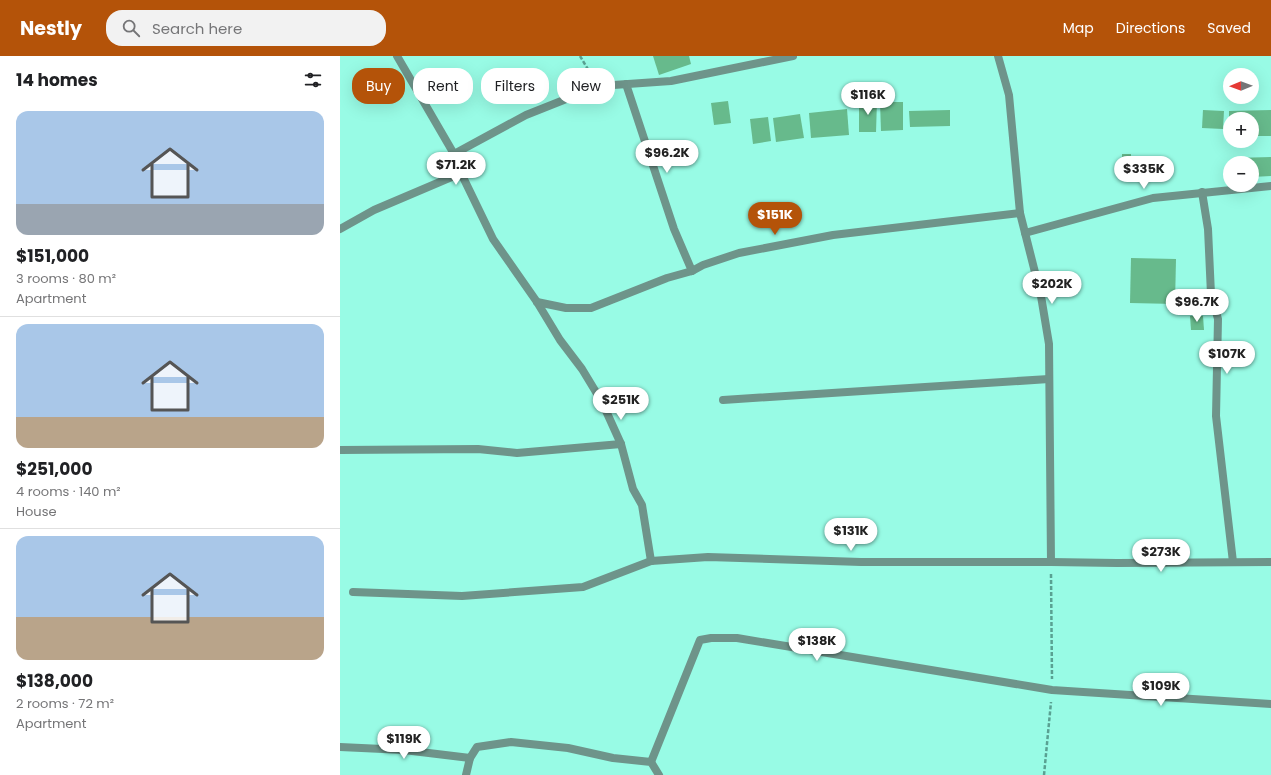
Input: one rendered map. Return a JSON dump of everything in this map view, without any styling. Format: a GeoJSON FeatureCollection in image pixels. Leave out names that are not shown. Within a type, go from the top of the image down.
{"type":"FeatureCollection","features":[{"type":"Feature","properties":{"kind":"street"},"geometry":{"type":"LineString","coordinates":[[398,56],[454,154],[460,173],[493,239],[537,302],[560,340],[582,369],[602,402],[621,444],[633,489],[642,505],[651,562]]}},
{"type":"Feature","properties":{"kind":"street"},"geometry":{"type":"LineString","coordinates":[[615,85],[671,81],[793,56]]}},
{"type":"Feature","properties":{"kind":"street"},"geometry":{"type":"LineString","coordinates":[[998,56],[1009,95],[1020,213],[1041,296],[1049,344],[1052,562]]}},
{"type":"Feature","properties":{"kind":"street"},"geometry":{"type":"LineString","coordinates":[[626,84],[674,229],[692,271]]}},
{"type":"Feature","properties":{"kind":"street"},"geometry":{"type":"LineString","coordinates":[[454,154],[526,115],[557,103]]}},
{"type":"Feature","properties":{"kind":"street"},"geometry":{"type":"LineString","coordinates":[[340,229],[374,210],[460,173]]}},
{"type":"Feature","properties":{"kind":"street"},"geometry":{"type":"LineString","coordinates":[[1025,232],[1153,198],[1271,186]]}},
{"type":"Feature","properties":{"kind":"street"},"geometry":{"type":"LineString","coordinates":[[1202,192],[1208,229],[1211,294],[1218,319],[1216,416],[1232,562]]}},
{"type":"Feature","properties":{"kind":"street"},"geometry":{"type":"LineString","coordinates":[[537,302],[566,308],[591,308],[667,278],[692,271],[703,265],[739,254],[833,234],[1020,213]]}},
{"type":"Feature","properties":{"kind":"street"},"geometry":{"type":"LineString","coordinates":[[723,400],[1049,379]]}},
{"type":"Feature","properties":{"kind":"street"},"geometry":{"type":"LineString","coordinates":[[340,450],[478,449],[517,453],[621,444]]}},
{"type":"Feature","properties":{"kind":"street"},"geometry":{"type":"LineString","coordinates":[[353,592],[462,596],[583,587],[651,562],[708,557],[861,562],[1052,562],[1116,564],[1271,562]]}},
{"type":"Feature","properties":{"kind":"street"},"geometry":{"type":"LineString","coordinates":[[651,762],[700,640],[711,638],[737,638],[1052,690],[1271,704]]}},
{"type":"Feature","properties":{"kind":"street"},"geometry":{"type":"LineString","coordinates":[[466,775],[470,758],[477,747],[511,742],[568,748],[613,758],[651,762]]}},
{"type":"Feature","properties":{"kind":"street"},"geometry":{"type":"LineString","coordinates":[[340,747],[404,750],[470,758]]}},
{"type":"Feature","properties":{"kind":"street"},"geometry":{"type":"LineString","coordinates":[[651,762],[659,775]]}},
{"type":"Feature","properties":{"kind":"path"},"geometry":{"type":"LineString","coordinates":[[580,56],[588,68]]}},
{"type":"Feature","properties":{"kind":"path"},"geometry":{"type":"LineString","coordinates":[[1044,775],[1052,690],[1052,562]]}},
{"type":"Feature","properties":{"kind":"building"},"geometry":{"type":"Polygon","coordinates":[[[653,56],[689,56],[691,64],[659,75],[653,56]]]}},
{"type":"Feature","properties":{"kind":"building"},"geometry":{"type":"Polygon","coordinates":[[[859,100],[877,100],[876,132],[859,132],[859,100]]]}},
{"type":"Feature","properties":{"kind":"building"},"geometry":{"type":"Polygon","coordinates":[[[728,101],[731,123],[714,125],[711,103],[728,101]]]}},
{"type":"Feature","properties":{"kind":"building"},"geometry":{"type":"Polygon","coordinates":[[[880,102],[903,102],[903,130],[881,131],[880,102]]]}},
{"type":"Feature","properties":{"kind":"building"},"geometry":{"type":"Polygon","coordinates":[[[847,109],[849,135],[811,138],[809,113],[847,109]]]}},
{"type":"Feature","properties":{"kind":"building"},"geometry":{"type":"Polygon","coordinates":[[[950,110],[950,126],[910,127],[909,111],[950,110]]]}},
{"type":"Feature","properties":{"kind":"building"},"geometry":{"type":"Polygon","coordinates":[[[1203,110],[1224,111],[1223,129],[1202,128],[1203,110]]]}},
{"type":"Feature","properties":{"kind":"building"},"geometry":{"type":"Polygon","coordinates":[[[1271,110],[1271,136],[1259,136],[1259,112],[1229,111],[1271,110]]]}},
{"type":"Feature","properties":{"kind":"building"},"geometry":{"type":"Polygon","coordinates":[[[800,114],[804,138],[776,142],[773,118],[800,114]]]}},
{"type":"Feature","properties":{"kind":"building"},"geometry":{"type":"Polygon","coordinates":[[[768,117],[771,141],[753,144],[750,119],[768,117]]]}},
{"type":"Feature","properties":{"kind":"building"},"geometry":{"type":"Polygon","coordinates":[[[1122,154],[1131,154],[1131,165],[1122,165],[1122,154]]]}},
{"type":"Feature","properties":{"kind":"building"},"geometry":{"type":"Polygon","coordinates":[[[1259,157],[1271,157],[1271,176],[1259,177],[1259,157]]]}},
{"type":"Feature","properties":{"kind":"building"},"geometry":{"type":"Polygon","coordinates":[[[1131,258],[1176,259],[1175,304],[1130,303],[1131,258]]]}},
{"type":"Feature","properties":{"kind":"building"},"geometry":{"type":"Polygon","coordinates":[[[1190,316],[1203,316],[1204,330],[1191,330],[1190,316]]]}}]}
